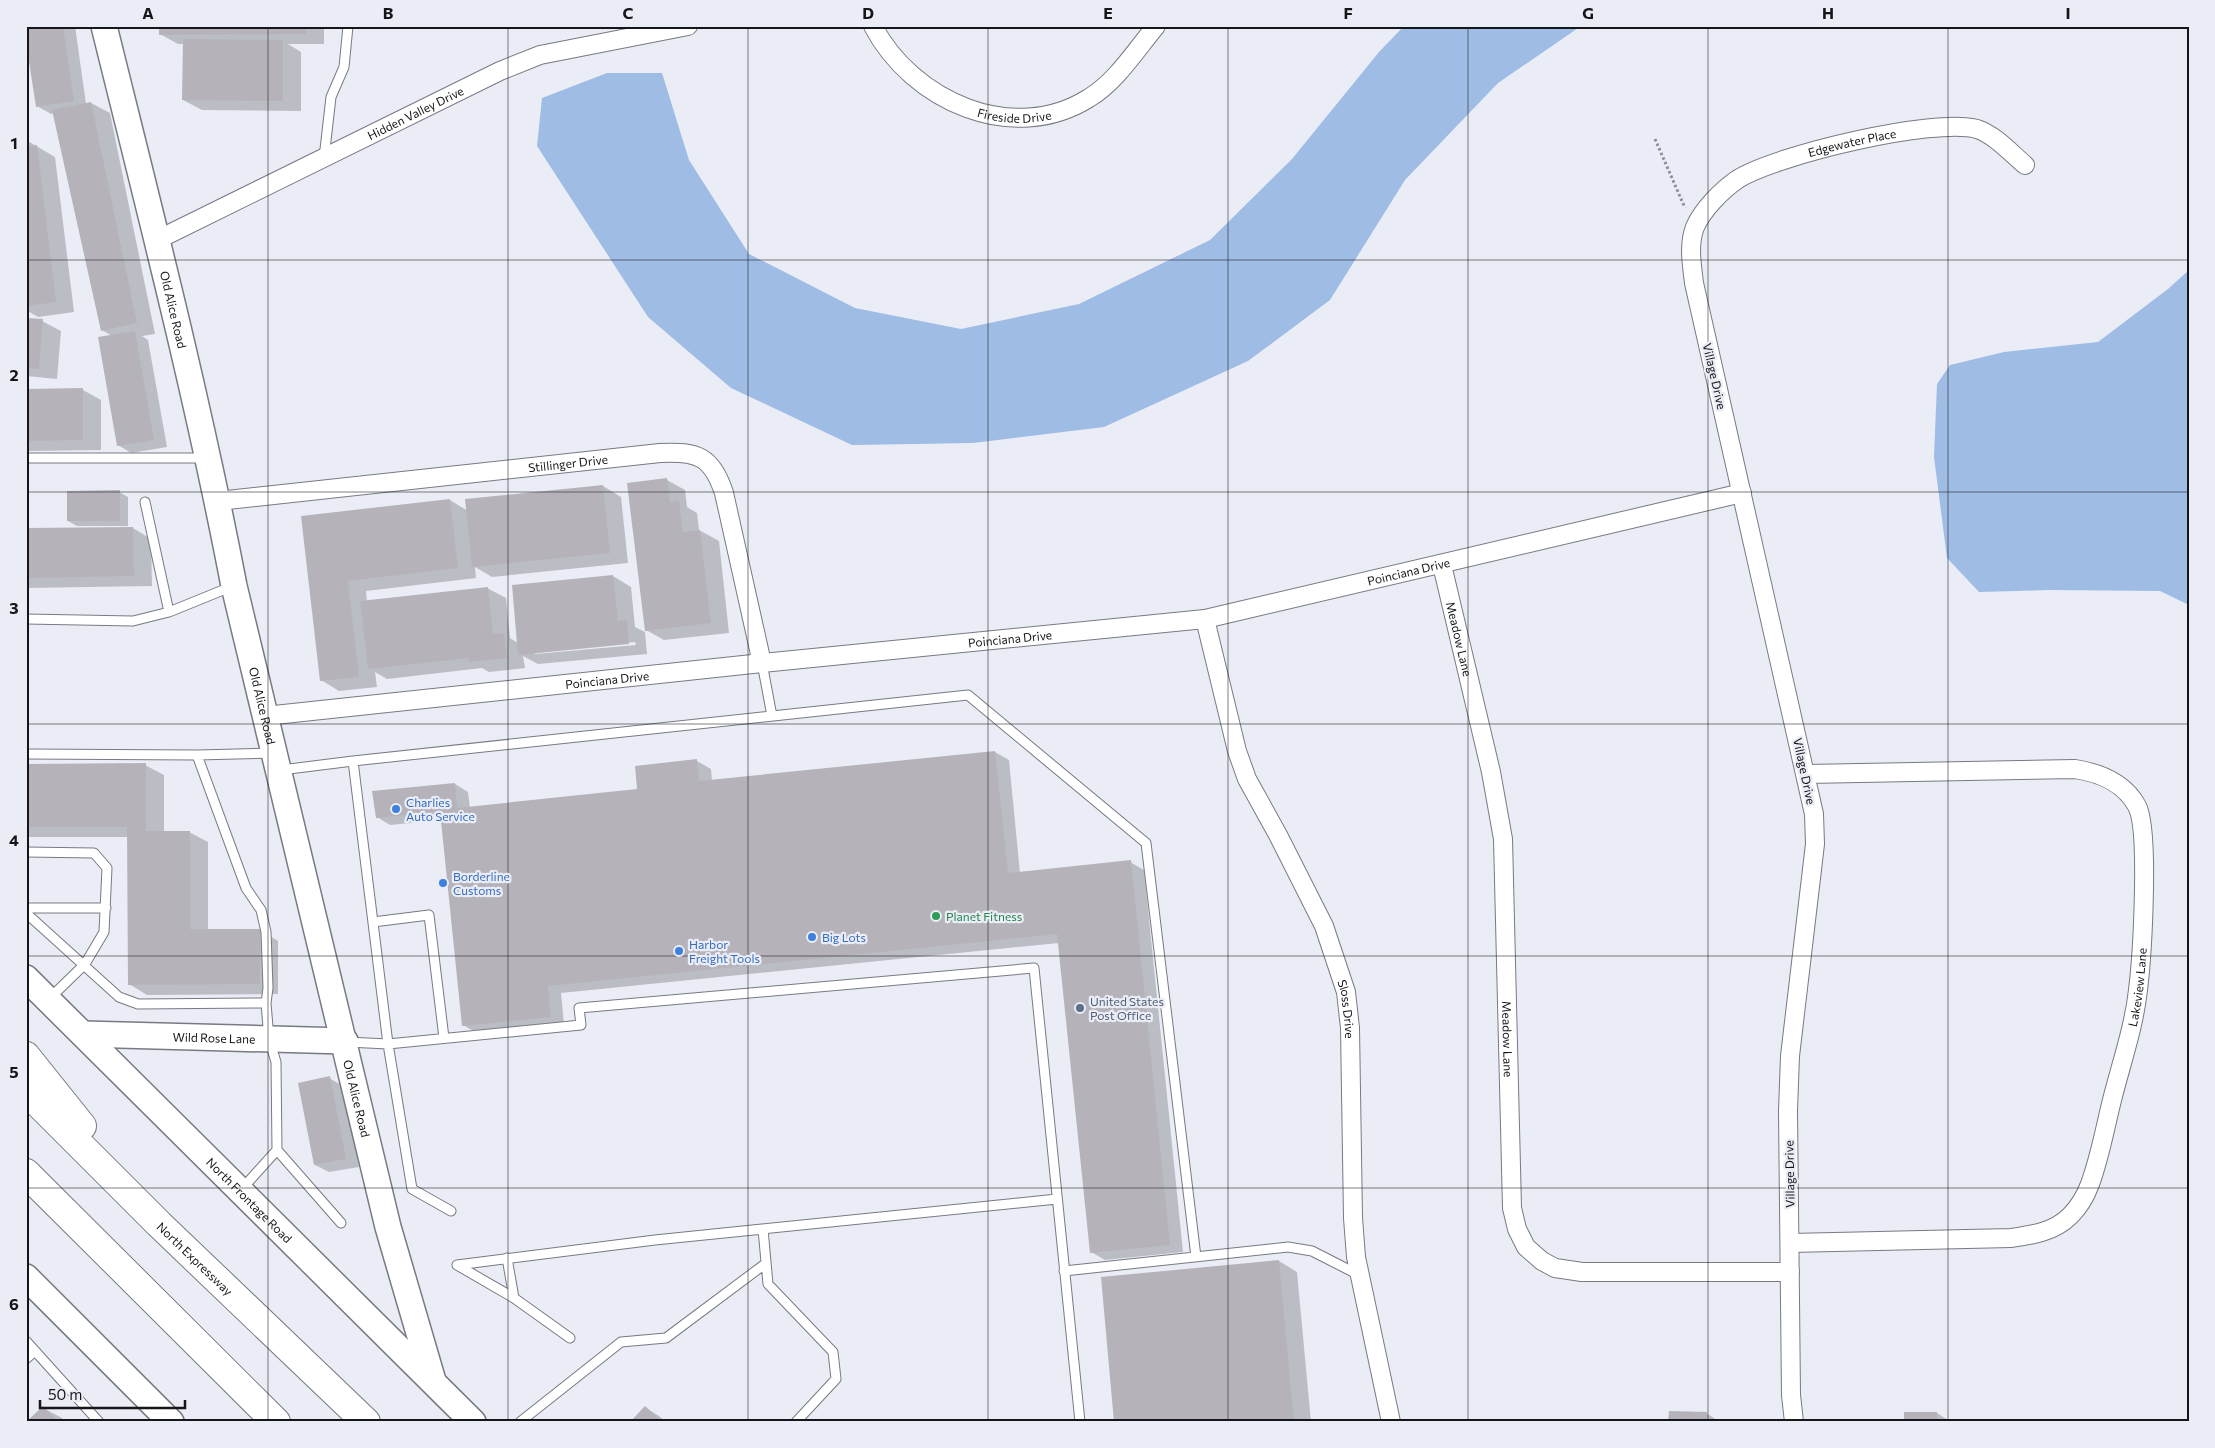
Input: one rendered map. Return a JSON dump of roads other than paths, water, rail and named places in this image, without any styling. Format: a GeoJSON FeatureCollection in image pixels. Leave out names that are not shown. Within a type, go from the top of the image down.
{"type":"FeatureCollection","features":[{"type":"Feature","properties":{"kind":"highway"},"geometry":{"type":"LineString","coordinates":[[26,1056],[159,1224]]}},
{"type":"Feature","properties":{"kind":"highway","name":"North Expressway"},"geometry":{"type":"LineString","coordinates":[[26,1091],[159,1224],[366,1422]]}},
{"type":"Feature","properties":{"kind":"highway"},"geometry":{"type":"LineString","coordinates":[[26,1172],[276,1422]]}},
{"type":"Feature","properties":{"kind":"highway"},"geometry":{"type":"LineString","coordinates":[[26,1191],[101,1247]]}},
{"type":"Feature","properties":{"kind":"street","name":"Old Alice Road"},"geometry":{"type":"LineString","coordinates":[[104,26],[157,240],[218,501],[234,586],[345,1041],[388,1227],[433,1381]]}},
{"type":"Feature","properties":{"kind":"street","name":"Hidden Valley Drive"},"geometry":{"type":"LineString","coordinates":[[157,240],[500,71],[540,55],[688,26]]}},
{"type":"Feature","properties":{"kind":"street","name":"Fireside Drive"},"geometry":{"type":"LineString","coordinates":[[874,26],[890,53],[927,89],[977,111],[1005,118],[1035,118],[1062,111],[1090,98],[1114,76],[1156,26]]}},
{"type":"Feature","properties":{"kind":"street","name":"Edgewater Place"},"geometry":{"type":"LineString","coordinates":[[1695,229],[1706,210],[1721,193],[1739,179],[1781,160],[1857,140],[1911,131],[1958,126],[1978,129],[1994,138],[2025,165]]}},
{"type":"Feature","properties":{"kind":"street","name":"Village Drive"},"geometry":{"type":"LineString","coordinates":[[1695,229],[1691,251],[1694,283],[1814,814],[1815,844],[1790,1056],[1788,1111],[1794,1422]]}},
{"type":"Feature","properties":{"kind":"street","name":"Stillinger Drive"},"geometry":{"type":"LineString","coordinates":[[218,501],[660,453],[680,452],[697,455],[710,464],[719,476],[762,663]]}},
{"type":"Feature","properties":{"kind":"street","name":"Poinciana Drive"},"geometry":{"type":"LineString","coordinates":[[265,716],[762,663],[1205,619],[1442,565],[1742,493]]}},
{"type":"Feature","properties":{"kind":"street","name":"Meadow Lane"},"geometry":{"type":"LineString","coordinates":[[1442,565],[1491,772],[1503,839],[1508,1017],[1508,1116],[1512,1208],[1517,1229],[1526,1247],[1542,1261],[1555,1268],[1582,1272],[1790,1272]]}},
{"type":"Feature","properties":{"kind":"street","name":"Sloss Drive"},"geometry":{"type":"LineString","coordinates":[[1205,619],[1236,751],[1247,779],[1324,926],[1346,992],[1350,1028],[1353,1218],[1360,1275],[1391,1422]]}},
{"type":"Feature","properties":{"kind":"street","name":"Lakeview Lane"},"geometry":{"type":"LineString","coordinates":[[1790,1243],[2011,1238],[2035,1235],[2055,1227],[2070,1216],[2090,1185],[2132,1022],[2138,990],[2142,928],[2142,826],[2138,807],[2126,791],[2111,779],[2075,768],[1806,774]]}},
{"type":"Feature","properties":{"kind":"street","name":"North Frontage Road"},"geometry":{"type":"LineString","coordinates":[[26,978],[473,1422]]}},
{"type":"Feature","properties":{"kind":"street","name":"Wild Rose Lane"},"geometry":{"type":"LineString","coordinates":[[83,1034],[345,1041]]}},
{"type":"Feature","properties":{"kind":"street"},"geometry":{"type":"LineString","coordinates":[[26,1276],[171,1422]]}},
{"type":"Feature","properties":{"kind":"lane"},"geometry":{"type":"LineString","coordinates":[[324,158],[331,98],[344,67],[348,26]]}},
{"type":"Feature","properties":{"kind":"lane"},"geometry":{"type":"LineString","coordinates":[[26,458],[208,458]]}},
{"type":"Feature","properties":{"kind":"lane"},"geometry":{"type":"LineString","coordinates":[[145,502],[170,612]]}},
{"type":"Feature","properties":{"kind":"lane"},"geometry":{"type":"LineString","coordinates":[[26,620],[134,620],[170,612],[234,586]]}},
{"type":"Feature","properties":{"kind":"lane"},"geometry":{"type":"LineString","coordinates":[[762,663],[772,716]]}},
{"type":"Feature","properties":{"kind":"lane"},"geometry":{"type":"LineString","coordinates":[[26,754],[197,755],[276,761],[353,761],[968,695],[1146,844],[1196,1257]]}},
{"type":"Feature","properties":{"kind":"lane"},"geometry":{"type":"LineString","coordinates":[[197,755],[246,888],[260,910],[266,932],[268,988],[266,1003],[269,1039],[276,1062],[277,1150],[341,1223]]}},
{"type":"Feature","properties":{"kind":"lane"},"geometry":{"type":"LineString","coordinates":[[353,761],[388,1044],[412,1189],[451,1211]]}},
{"type":"Feature","properties":{"kind":"lane"},"geometry":{"type":"LineString","coordinates":[[26,852],[94,853],[107,868],[104,932],[85,964],[48,1000]]}},
{"type":"Feature","properties":{"kind":"lane"},"geometry":{"type":"LineString","coordinates":[[26,908],[106,908]]}},
{"type":"Feature","properties":{"kind":"lane"},"geometry":{"type":"LineString","coordinates":[[26,912],[119,997],[138,1004],[266,1003]]}},
{"type":"Feature","properties":{"kind":"lane"},"geometry":{"type":"LineString","coordinates":[[373,922],[429,915],[444,1038]]}},
{"type":"Feature","properties":{"kind":"lane"},"geometry":{"type":"LineString","coordinates":[[345,1041],[388,1044],[581,1025],[579,1008],[1034,968],[1080,1422]]}},
{"type":"Feature","properties":{"kind":"lane"},"geometry":{"type":"LineString","coordinates":[[241,1190],[277,1150]]}},
{"type":"Feature","properties":{"kind":"lane"},"geometry":{"type":"LineString","coordinates":[[570,1338],[514,1298],[457,1265],[618,1244],[1057,1199]]}},
{"type":"Feature","properties":{"kind":"lane"},"geometry":{"type":"LineString","coordinates":[[763,1229],[768,1284],[832,1352],[836,1379],[796,1422]]}},
{"type":"Feature","properties":{"kind":"lane"},"geometry":{"type":"LineString","coordinates":[[1064,1270],[1288,1247],[1312,1251],[1360,1275]]}},
{"type":"Feature","properties":{"kind":"lane"},"geometry":{"type":"LineString","coordinates":[[507,1258],[514,1298]]}},
{"type":"Feature","properties":{"kind":"lane"},"geometry":{"type":"LineString","coordinates":[[520,1422],[621,1342],[666,1338],[765,1264]]}},
{"type":"Feature","properties":{"kind":"lane"},"geometry":{"type":"LineString","coordinates":[[26,1341],[99,1422]]}},
{"type":"Feature","properties":{"kind":"lane"},"geometry":{"type":"LineString","coordinates":[[26,1359],[35,1351]]}},
{"type":"Feature","properties":{"kind":"water"},"geometry":{"type":"Polygon","coordinates":[[[1404,26],[1581,26],[1498,83],[1405,180],[1330,300],[1248,361],[1104,427],[973,443],[852,445],[731,388],[648,317],[537,146],[542,98],[607,73],[662,73],[689,160],[749,254],[855,308],[961,329],[1079,304],[1210,240],[1292,159],[1379,52],[1404,26]]]}},
{"type":"Feature","properties":{"kind":"water"},"geometry":{"type":"Polygon","coordinates":[[[2189,270],[2189,605],[2160,591],[2049,590],[1979,592],[1947,558],[1934,457],[1937,384],[1950,365],[2004,352],[2098,342],[2168,289],[2189,270]]]}},
{"type":"Feature","properties":{"kind":"place","name":"Charlies Auto Service"},"geometry":{"type":"Point","coordinates":[396,809]}},
{"type":"Feature","properties":{"kind":"place","name":"Borderline Customs"},"geometry":{"type":"Point","coordinates":[443,883]}},
{"type":"Feature","properties":{"kind":"place","name":"Planet Fitness"},"geometry":{"type":"Point","coordinates":[936,916]}},
{"type":"Feature","properties":{"kind":"place","name":"Big Lots"},"geometry":{"type":"Point","coordinates":[812,937]}},
{"type":"Feature","properties":{"kind":"place","name":"Harbor Freight Tools"},"geometry":{"type":"Point","coordinates":[679,951]}},
{"type":"Feature","properties":{"kind":"place","name":"United States Post Office"},"geometry":{"type":"Point","coordinates":[1080,1008]}}]}
